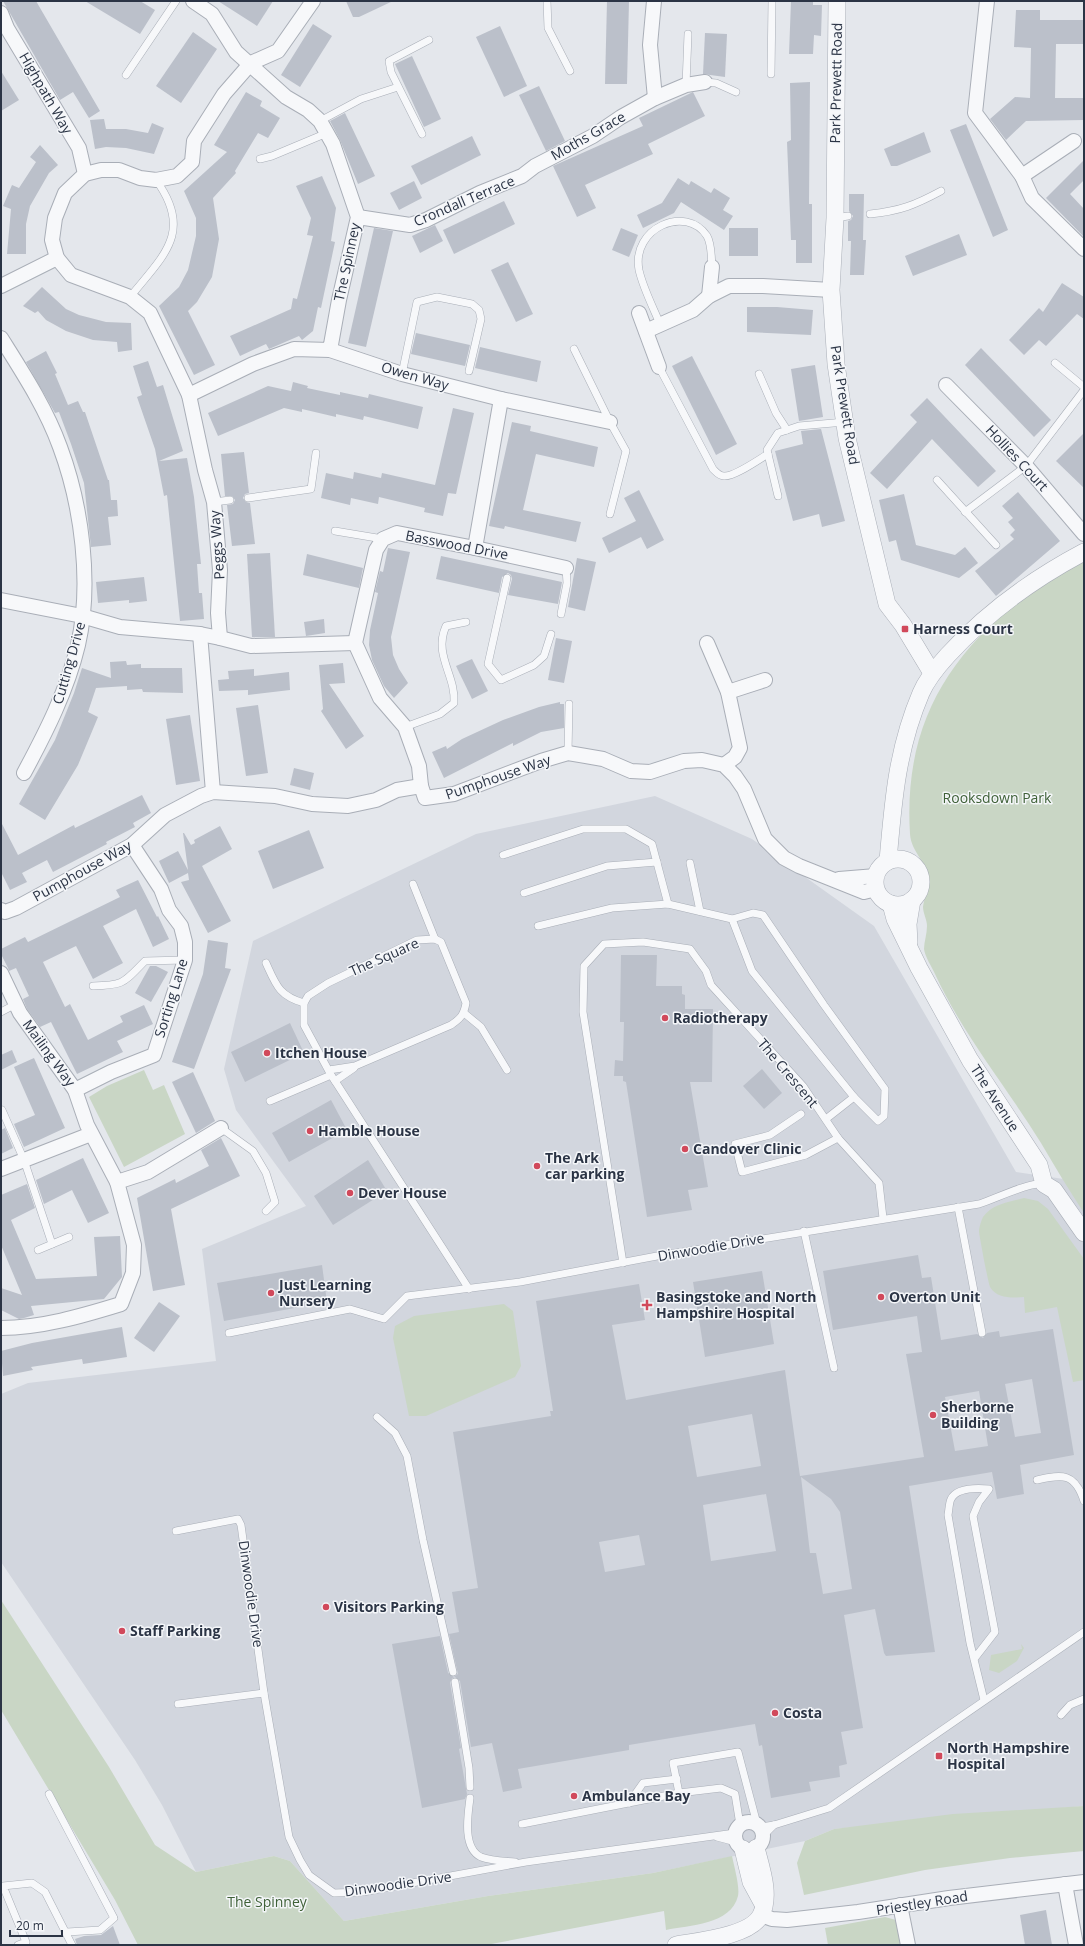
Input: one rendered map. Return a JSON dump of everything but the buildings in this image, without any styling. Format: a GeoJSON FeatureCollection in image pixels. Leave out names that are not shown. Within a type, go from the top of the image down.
{"type":"FeatureCollection","features":[{"type":"Feature","properties":{"kind":"street","name":"The Spinney"},"geometry":{"type":"LineString","coordinates":[[193,1],[212,14],[228,36],[236,52],[251,63],[286,97],[308,110],[324,127],[343,172],[358,217],[339,300],[330,350]]}},
{"type":"Feature","properties":{"kind":"street"},"geometry":{"type":"LineString","coordinates":[[85,174],[101,170],[119,170],[140,178],[156,180],[177,176],[192,162],[194,141],[224,94],[251,63],[278,51],[313,1]]}},
{"type":"Feature","properties":{"kind":"street"},"geometry":{"type":"LineString","coordinates":[[654,1],[650,45],[655,98]]}},
{"type":"Feature","properties":{"kind":"street","name":"Park Prewett Road"},"geometry":{"type":"LineString","coordinates":[[837,1],[841,217],[832,290],[836,364],[845,422],[887,604],[903,625],[932,673]]}},
{"type":"Feature","properties":{"kind":"street"},"geometry":{"type":"LineString","coordinates":[[987,1],[975,113],[1022,176],[1032,198],[1084,249]]}},
{"type":"Feature","properties":{"kind":"street","name":"Highpath Way"},"geometry":{"type":"LineString","coordinates":[[1,15],[79,148],[85,174]]}},
{"type":"Feature","properties":{"kind":"street","name":"Moths Grace"},"geometry":{"type":"LineString","coordinates":[[522,176],[535,166],[599,133],[621,117],[655,98],[686,85],[705,82]]}},
{"type":"Feature","properties":{"kind":"street"},"geometry":{"type":"LineString","coordinates":[[1022,176],[1074,140]]}},
{"type":"Feature","properties":{"kind":"street","name":"Peggs Way"},"geometry":{"type":"LineString","coordinates":[[85,174],[65,193],[55,218],[52,240],[57,258],[71,276],[130,297],[150,313],[190,395],[205,470],[214,502],[220,570],[218,614],[220,638]]}},
{"type":"Feature","properties":{"kind":"street","name":"Crondall Terrace"},"geometry":{"type":"LineString","coordinates":[[358,217],[410,225],[426,220],[480,193],[522,176]]}},
{"type":"Feature","properties":{"kind":"street"},"geometry":{"type":"LineString","coordinates":[[1,286],[57,258]]}},
{"type":"Feature","properties":{"kind":"street"},"geometry":{"type":"LineString","coordinates":[[710,296],[712,266]]}},
{"type":"Feature","properties":{"kind":"street"},"geometry":{"type":"LineString","coordinates":[[646,331],[693,310],[710,296],[729,286],[763,286],[832,290]]}},
{"type":"Feature","properties":{"kind":"street"},"geometry":{"type":"LineString","coordinates":[[638,313],[659,367]]}},
{"type":"Feature","properties":{"kind":"street"},"geometry":{"type":"LineString","coordinates":[[1,338],[27,379],[60,447],[69,475],[76,509],[82,550],[84,591],[82,616],[1,600]]}},
{"type":"Feature","properties":{"kind":"street"},"geometry":{"type":"LineString","coordinates":[[190,395],[253,364],[294,349],[330,350]]}},
{"type":"Feature","properties":{"kind":"street","name":"Owen Way"},"geometry":{"type":"LineString","coordinates":[[330,350],[402,374],[502,399],[610,422]]}},
{"type":"Feature","properties":{"kind":"street","name":"Hollies Court"},"geometry":{"type":"LineString","coordinates":[[946,385],[1026,466],[1084,534]]}},
{"type":"Feature","properties":{"kind":"street"},"geometry":{"type":"LineString","coordinates":[[476,548],[502,399]]}},
{"type":"Feature","properties":{"kind":"street","name":"Basswood Drive"},"geometry":{"type":"LineString","coordinates":[[383,540],[398,533],[476,548],[566,568]]}},
{"type":"Feature","properties":{"kind":"street"},"geometry":{"type":"LineString","coordinates":[[383,540],[376,550],[355,642],[380,698],[405,727],[419,766],[421,786]]}},
{"type":"Feature","properties":{"kind":"street"},"geometry":{"type":"LineString","coordinates":[[895,860],[894,794],[900,754],[921,691],[932,673],[965,636],[1018,592],[1052,569],[1084,552]]}},
{"type":"Feature","properties":{"kind":"street","name":"Cutting Drive"},"geometry":{"type":"LineString","coordinates":[[24,774],[53,717],[69,674],[78,644],[82,616],[120,627],[200,634]]}},
{"type":"Feature","properties":{"kind":"street"},"geometry":{"type":"LineString","coordinates":[[214,792],[200,634],[251,646],[355,642]]}},
{"type":"Feature","properties":{"kind":"street"},"geometry":{"type":"LineString","coordinates":[[707,643],[728,692],[740,748],[735,757],[724,765],[735,776],[744,789],[760,830],[772,848],[784,858],[799,866],[835,879],[864,892],[876,882],[881,866],[895,860],[910,862],[919,873],[920,888],[912,900],[898,905],[891,904],[884,900],[876,882]]}},
{"type":"Feature","properties":{"kind":"street"},"geometry":{"type":"LineString","coordinates":[[728,692],[765,680]]}},
{"type":"Feature","properties":{"kind":"street","name":"Pumphouse Way"},"geometry":{"type":"LineString","coordinates":[[1,910],[5,912],[16,908],[132,845],[165,815],[201,796],[214,792],[275,796],[312,804],[348,806],[376,800],[397,790],[421,786],[425,798],[454,794],[541,761],[568,753],[603,759],[631,771],[650,772],[684,761],[702,760],[724,765]]}},
{"type":"Feature","properties":{"kind":"street","name":"Sorting Lane"},"geometry":{"type":"LineString","coordinates":[[75,1090],[111,1072],[154,1055],[186,960],[185,942],[181,926],[169,910],[161,889],[132,845]]}},
{"type":"Feature","properties":{"kind":"street","name":"The Avenue"},"geometry":{"type":"LineString","coordinates":[[912,900],[908,932],[913,956]]}},
{"type":"Feature","properties":{"kind":"street","name":"The Avenue"},"geometry":{"type":"LineString","coordinates":[[891,904],[895,919],[913,956],[970,1060],[1039,1165],[1044,1184]]}},
{"type":"Feature","properties":{"kind":"street","name":"Mailing Way"},"geometry":{"type":"LineString","coordinates":[[1,973],[16,1004],[75,1090],[91,1134],[117,1182],[134,1245],[133,1273],[121,1304],[61,1320],[17,1328],[1,1328]]}},
{"type":"Feature","properties":{"kind":"street"},"geometry":{"type":"LineString","coordinates":[[117,1182],[148,1172],[221,1128]]}},
{"type":"Feature","properties":{"kind":"street"},"geometry":{"type":"LineString","coordinates":[[1,1169],[91,1134]]}},
{"type":"Feature","properties":{"kind":"street"},"geometry":{"type":"LineString","coordinates":[[1044,1184],[1054,1190],[1084,1233]]}},
{"type":"Feature","properties":{"kind":"street"},"geometry":{"type":"LineString","coordinates":[[676,1945],[736,1932],[753,1925],[762,1911],[751,1882],[749,1836]]}},
{"type":"Feature","properties":{"kind":"street","name":"Priestley Road"},"geometry":{"type":"LineString","coordinates":[[762,1911],[772,1919],[786,1920],[858,1912],[949,1898],[1084,1882]]}},
{"type":"Feature","properties":{"kind":"street"},"geometry":{"type":"LineString","coordinates":[[1065,1884],[1076,1945]]}},
{"type":"Feature","properties":{"kind":"street"},"geometry":{"type":"LineString","coordinates":[[900,1905],[908,1945]]}},
{"type":"Feature","properties":{"kind":"lane"},"geometry":{"type":"LineString","coordinates":[[126,75],[176,1]]}},
{"type":"Feature","properties":{"kind":"lane"},"geometry":{"type":"LineString","coordinates":[[547,1],[548,28],[570,71]]}},
{"type":"Feature","properties":{"kind":"lane"},"geometry":{"type":"LineString","coordinates":[[771,74],[772,1]]}},
{"type":"Feature","properties":{"kind":"lane"},"geometry":{"type":"LineString","coordinates":[[686,85],[688,34]]}},
{"type":"Feature","properties":{"kind":"lane"},"geometry":{"type":"LineString","coordinates":[[422,134],[391,72],[389,61],[429,40]]}},
{"type":"Feature","properties":{"kind":"lane"},"geometry":{"type":"LineString","coordinates":[[705,82],[716,83],[736,92]]}},
{"type":"Feature","properties":{"kind":"lane"},"geometry":{"type":"LineString","coordinates":[[260,158],[272,156],[324,127],[360,99],[398,87]]}},
{"type":"Feature","properties":{"kind":"lane"},"geometry":{"type":"LineString","coordinates":[[130,297],[162,258],[173,235],[171,205],[166,194],[156,180]]}},
{"type":"Feature","properties":{"kind":"lane"},"geometry":{"type":"LineString","coordinates":[[870,214],[892,212],[913,206],[941,191]]}},
{"type":"Feature","properties":{"kind":"lane"},"geometry":{"type":"LineString","coordinates":[[660,324],[639,269],[639,254],[643,241],[654,228],[668,223],[681,222],[694,224],[708,237],[711,247],[712,266]]}},
{"type":"Feature","properties":{"kind":"lane"},"geometry":{"type":"LineString","coordinates":[[402,374],[417,302],[437,297],[472,304],[479,310],[481,319],[469,371]]}},
{"type":"Feature","properties":{"kind":"lane"},"geometry":{"type":"LineString","coordinates":[[574,349],[626,451],[610,514]]}},
{"type":"Feature","properties":{"kind":"lane"},"geometry":{"type":"LineString","coordinates":[[1055,363],[1084,387]]}},
{"type":"Feature","properties":{"kind":"lane"},"geometry":{"type":"LineString","coordinates":[[659,367],[713,469],[718,474],[723,476],[730,475],[768,454]]}},
{"type":"Feature","properties":{"kind":"lane"},"geometry":{"type":"LineString","coordinates":[[759,374],[776,413],[787,430]]}},
{"type":"Feature","properties":{"kind":"lane"},"geometry":{"type":"LineString","coordinates":[[965,512],[1026,466],[1084,390]]}},
{"type":"Feature","properties":{"kind":"lane"},"geometry":{"type":"LineString","coordinates":[[778,496],[767,450],[778,433],[799,426],[845,422]]}},
{"type":"Feature","properties":{"kind":"lane"},"geometry":{"type":"LineString","coordinates":[[248,498],[311,489],[316,453]]}},
{"type":"Feature","properties":{"kind":"lane"},"geometry":{"type":"LineString","coordinates":[[937,480],[996,545]]}},
{"type":"Feature","properties":{"kind":"lane"},"geometry":{"type":"LineString","coordinates":[[214,502],[230,500]]}},
{"type":"Feature","properties":{"kind":"lane"},"geometry":{"type":"LineString","coordinates":[[336,531],[383,540]]}},
{"type":"Feature","properties":{"kind":"lane"},"geometry":{"type":"LineString","coordinates":[[561,614],[567,583],[566,568]]}},
{"type":"Feature","properties":{"kind":"lane"},"geometry":{"type":"LineString","coordinates":[[507,578],[488,664],[501,680],[534,665],[544,656],[551,634]]}},
{"type":"Feature","properties":{"kind":"lane"},"geometry":{"type":"LineString","coordinates":[[405,727],[440,714],[454,703],[455,693],[442,653],[441,636],[446,626],[466,622]]}},
{"type":"Feature","properties":{"kind":"lane"},"geometry":{"type":"LineString","coordinates":[[568,753],[569,704]]}},
{"type":"Feature","properties":{"kind":"lane"},"geometry":{"type":"LineString","coordinates":[[503,855],[583,829],[626,829],[652,844],[668,904]]}},
{"type":"Feature","properties":{"kind":"lane"},"geometry":{"type":"LineString","coordinates":[[524,893],[607,866],[657,862]]}},
{"type":"Feature","properties":{"kind":"lane"},"geometry":{"type":"LineString","coordinates":[[690,863],[700,911]]}},
{"type":"Feature","properties":{"kind":"lane"},"geometry":{"type":"LineString","coordinates":[[413,884],[435,939]]}},
{"type":"Feature","properties":{"kind":"lane"},"geometry":{"type":"LineString","coordinates":[[538,926],[612,908],[668,904],[732,918],[753,912],[763,915],[824,1005],[885,1089],[884,1116],[878,1121],[854,1097],[752,971],[732,918]]}},
{"type":"Feature","properties":{"kind":"lane","name":"The Square"},"geometry":{"type":"LineString","coordinates":[[304,1003],[308,996],[328,983],[417,940],[435,939],[441,942],[445,949],[462,991],[466,1003],[464,1013]]}},
{"type":"Feature","properties":{"kind":"lane","name":"The Crescent"},"geometry":{"type":"LineString","coordinates":[[623,1263],[583,1012],[584,966],[604,944],[643,942],[690,949],[706,971],[711,986],[803,1086],[838,1138],[879,1182],[884,1218]]}},
{"type":"Feature","properties":{"kind":"lane"},"geometry":{"type":"LineString","coordinates":[[93,986],[113,986],[124,982],[145,961],[186,960]]}},
{"type":"Feature","properties":{"kind":"lane"},"geometry":{"type":"LineString","coordinates":[[266,964],[277,988],[283,995],[291,1000],[304,1003],[304,1025],[335,1081],[469,1289]]}},
{"type":"Feature","properties":{"kind":"lane"},"geometry":{"type":"LineString","coordinates":[[1,1012],[16,1004]]}},
{"type":"Feature","properties":{"kind":"lane"},"geometry":{"type":"LineString","coordinates":[[270,1101],[330,1072],[355,1066],[450,1025],[460,1019],[464,1013],[481,1027],[507,1070]]}},
{"type":"Feature","properties":{"kind":"lane"},"geometry":{"type":"LineString","coordinates":[[335,1081],[355,1066]]}},
{"type":"Feature","properties":{"kind":"lane"},"geometry":{"type":"LineString","coordinates":[[826,1119],[854,1097]]}},
{"type":"Feature","properties":{"kind":"lane"},"geometry":{"type":"LineString","coordinates":[[2,1110],[24,1160],[52,1244]]}},
{"type":"Feature","properties":{"kind":"lane"},"geometry":{"type":"LineString","coordinates":[[801,1114],[770,1135],[735,1144],[742,1172],[806,1155],[838,1138]]}},
{"type":"Feature","properties":{"kind":"lane"},"geometry":{"type":"LineString","coordinates":[[221,1128],[253,1151],[266,1173],[275,1202],[266,1211]]}},
{"type":"Feature","properties":{"kind":"lane","name":"Dinwoodie Drive"},"geometry":{"type":"LineString","coordinates":[[229,1333],[350,1309],[384,1319],[407,1296],[526,1282],[623,1263],[884,1218],[958,1207],[995,1199],[1036,1183],[1044,1184]]}},
{"type":"Feature","properties":{"kind":"lane"},"geometry":{"type":"LineString","coordinates":[[958,1207],[982,1334]]}},
{"type":"Feature","properties":{"kind":"lane"},"geometry":{"type":"LineString","coordinates":[[804,1232],[834,1368]]}},
{"type":"Feature","properties":{"kind":"lane"},"geometry":{"type":"LineString","coordinates":[[38,1250],[69,1237]]}},
{"type":"Feature","properties":{"kind":"lane"},"geometry":{"type":"LineString","coordinates":[[377,1417],[395,1433],[407,1456],[423,1540],[453,1672]]}},
{"type":"Feature","properties":{"kind":"lane"},"geometry":{"type":"LineString","coordinates":[[1037,1480],[1060,1475],[1074,1481],[1080,1489],[1084,1501]]}},
{"type":"Feature","properties":{"kind":"lane"},"geometry":{"type":"LineString","coordinates":[[974,1659],[995,1632],[974,1516],[979,1502],[989,1489],[979,1488],[959,1492],[951,1499],[948,1515],[974,1659],[984,1700]]}},
{"type":"Feature","properties":{"kind":"lane","name":"Dinwoodie Drive"},"geometry":{"type":"LineString","coordinates":[[176,1531],[238,1519],[241,1525],[264,1693],[289,1836],[300,1860],[310,1875],[334,1893],[364,1892],[526,1862],[711,1836],[749,1836]]}},
{"type":"Feature","properties":{"kind":"lane"},"geometry":{"type":"LineString","coordinates":[[749,1836],[774,1825],[829,1808],[1084,1632]]}},
{"type":"Feature","properties":{"kind":"lane"},"geometry":{"type":"LineString","coordinates":[[455,1682],[469,1768],[470,1787]]}},
{"type":"Feature","properties":{"kind":"lane"},"geometry":{"type":"LineString","coordinates":[[178,1704],[264,1693]]}},
{"type":"Feature","properties":{"kind":"lane"},"geometry":{"type":"LineString","coordinates":[[1061,1715],[1070,1705],[1084,1699]]}},
{"type":"Feature","properties":{"kind":"lane"},"geometry":{"type":"LineString","coordinates":[[679,1793],[673,1763],[738,1752],[749,1836]]}},
{"type":"Feature","properties":{"kind":"lane"},"geometry":{"type":"LineString","coordinates":[[629,1803],[643,1783],[677,1779]]}},
{"type":"Feature","properties":{"kind":"lane"},"geometry":{"type":"LineString","coordinates":[[522,1824],[679,1793],[721,1788],[735,1794],[749,1836]]}},
{"type":"Feature","properties":{"kind":"lane"},"geometry":{"type":"LineString","coordinates":[[49,1794],[114,1918],[100,1930],[67,1932]]}},
{"type":"Feature","properties":{"kind":"lane"},"geometry":{"type":"LineString","coordinates":[[470,1798],[466,1831],[472,1846],[480,1856],[496,1860],[526,1862]]}},
{"type":"Feature","properties":{"kind":"lane"},"geometry":{"type":"LineString","coordinates":[[18,1945],[26,1942],[3,1886],[32,1883],[45,1892],[67,1932],[72,1945]]}},
{"type":"Feature","properties":{"kind":"shaded area","name":"Basingstoke and North Hampshire Hospital"},"geometry":{"type":"Polygon","coordinates":[[[655,796],[752,839],[874,926],[1016,1172],[1084,1182],[1084,1806],[834,1829],[805,1841],[653,1873],[488,1896],[344,1921],[290,1861],[274,1856],[196,1872],[162,1805],[135,1760],[1,1562],[1,1394],[28,1383],[216,1361],[202,1249],[306,1206],[236,1110],[224,1069],[253,941],[476,834],[655,796]]]}},
{"type":"Feature","properties":{"kind":"green space","name":"Rooksdown Park"},"geometry":{"type":"Polygon","coordinates":[[[1084,559],[1084,1213],[1028,1122],[958,1018],[926,955],[924,944],[927,926],[923,907],[929,880],[926,868],[916,852],[911,840],[910,794],[915,758],[924,724],[938,693],[957,664],[979,637],[1006,611],[1048,578],[1084,559]]]}},
{"type":"Feature","properties":{"kind":"green space"},"geometry":{"type":"Polygon","coordinates":[[[144,1070],[153,1090],[164,1085],[185,1134],[124,1167],[89,1097],[107,1086],[144,1070]]]}},
{"type":"Feature","properties":{"kind":"green space"},"geometry":{"type":"Polygon","coordinates":[[[1024,1198],[1038,1201],[1048,1209],[1084,1259],[1084,1380],[1073,1382],[1057,1307],[1025,1313],[1024,1297],[1001,1296],[990,1287],[979,1232],[983,1217],[996,1206],[1024,1198]]]}},
{"type":"Feature","properties":{"kind":"green space"},"geometry":{"type":"Polygon","coordinates":[[[504,1304],[513,1311],[521,1366],[515,1377],[426,1416],[409,1416],[393,1338],[395,1326],[414,1316],[504,1304]]]}},
{"type":"Feature","properties":{"kind":"green space","name":"The Spinney"},"geometry":{"type":"Polygon","coordinates":[[[1,1600],[109,1767],[155,1845],[196,1872],[274,1856],[290,1861],[344,1921],[488,1896],[653,1873],[732,1856],[738,1882],[738,1896],[734,1906],[727,1913],[708,1922],[666,1930],[664,1911],[486,1945],[138,1945],[115,1900],[1,1710],[1,1600]]]}},
{"type":"Feature","properties":{"kind":"green space"},"geometry":{"type":"Polygon","coordinates":[[[1021,1644],[1024,1648],[1017,1661],[999,1673],[989,1670],[991,1655],[1022,1649],[1021,1644]]]}},
{"type":"Feature","properties":{"kind":"green space"},"geometry":{"type":"Polygon","coordinates":[[[1084,1806],[1084,1851],[1010,1858],[925,1870],[804,1895],[797,1863],[805,1841],[834,1829],[953,1814],[1084,1806]]]}},
{"type":"Feature","properties":{"kind":"green space"},"geometry":{"type":"Polygon","coordinates":[[[885,1917],[896,1920],[901,1945],[828,1945],[825,1928],[885,1917]]]}},
{"type":"Feature","properties":{"kind":"place","name":"Harness Court"},"geometry":{"type":"Point","coordinates":[905,629]}},
{"type":"Feature","properties":{"kind":"place","name":"Radiotherapy"},"geometry":{"type":"Point","coordinates":[665,1018]}},
{"type":"Feature","properties":{"kind":"place","name":"Itchen House"},"geometry":{"type":"Point","coordinates":[267,1053]}},
{"type":"Feature","properties":{"kind":"place","name":"Hamble House"},"geometry":{"type":"Point","coordinates":[310,1131]}},
{"type":"Feature","properties":{"kind":"place","name":"Candover Clinic"},"geometry":{"type":"Point","coordinates":[685,1149]}},
{"type":"Feature","properties":{"kind":"place","name":"The Ark car parking"},"geometry":{"type":"Point","coordinates":[537,1166]}},
{"type":"Feature","properties":{"kind":"place","name":"Dever House"},"geometry":{"type":"Point","coordinates":[350,1193]}},
{"type":"Feature","properties":{"kind":"place","name":"Just Learning Nursery"},"geometry":{"type":"Point","coordinates":[271,1293]}},
{"type":"Feature","properties":{"kind":"place","name":"Overton Unit"},"geometry":{"type":"Point","coordinates":[881,1297]}},
{"type":"Feature","properties":{"kind":"place","name":"Basingstoke and North Hampshire Hospital"},"geometry":{"type":"Point","coordinates":[647,1305]}},
{"type":"Feature","properties":{"kind":"place","name":"Sherborne Building"},"geometry":{"type":"Point","coordinates":[933,1415]}},
{"type":"Feature","properties":{"kind":"place","name":"Visitors Parking"},"geometry":{"type":"Point","coordinates":[326,1607]}},
{"type":"Feature","properties":{"kind":"place","name":"Staff Parking"},"geometry":{"type":"Point","coordinates":[122,1631]}},
{"type":"Feature","properties":{"kind":"place","name":"Costa"},"geometry":{"type":"Point","coordinates":[775,1713]}},
{"type":"Feature","properties":{"kind":"place","name":"North Hampshire Hospital"},"geometry":{"type":"Point","coordinates":[939,1756]}},
{"type":"Feature","properties":{"kind":"place","name":"Ambulance Bay"},"geometry":{"type":"Point","coordinates":[574,1796]}}]}
